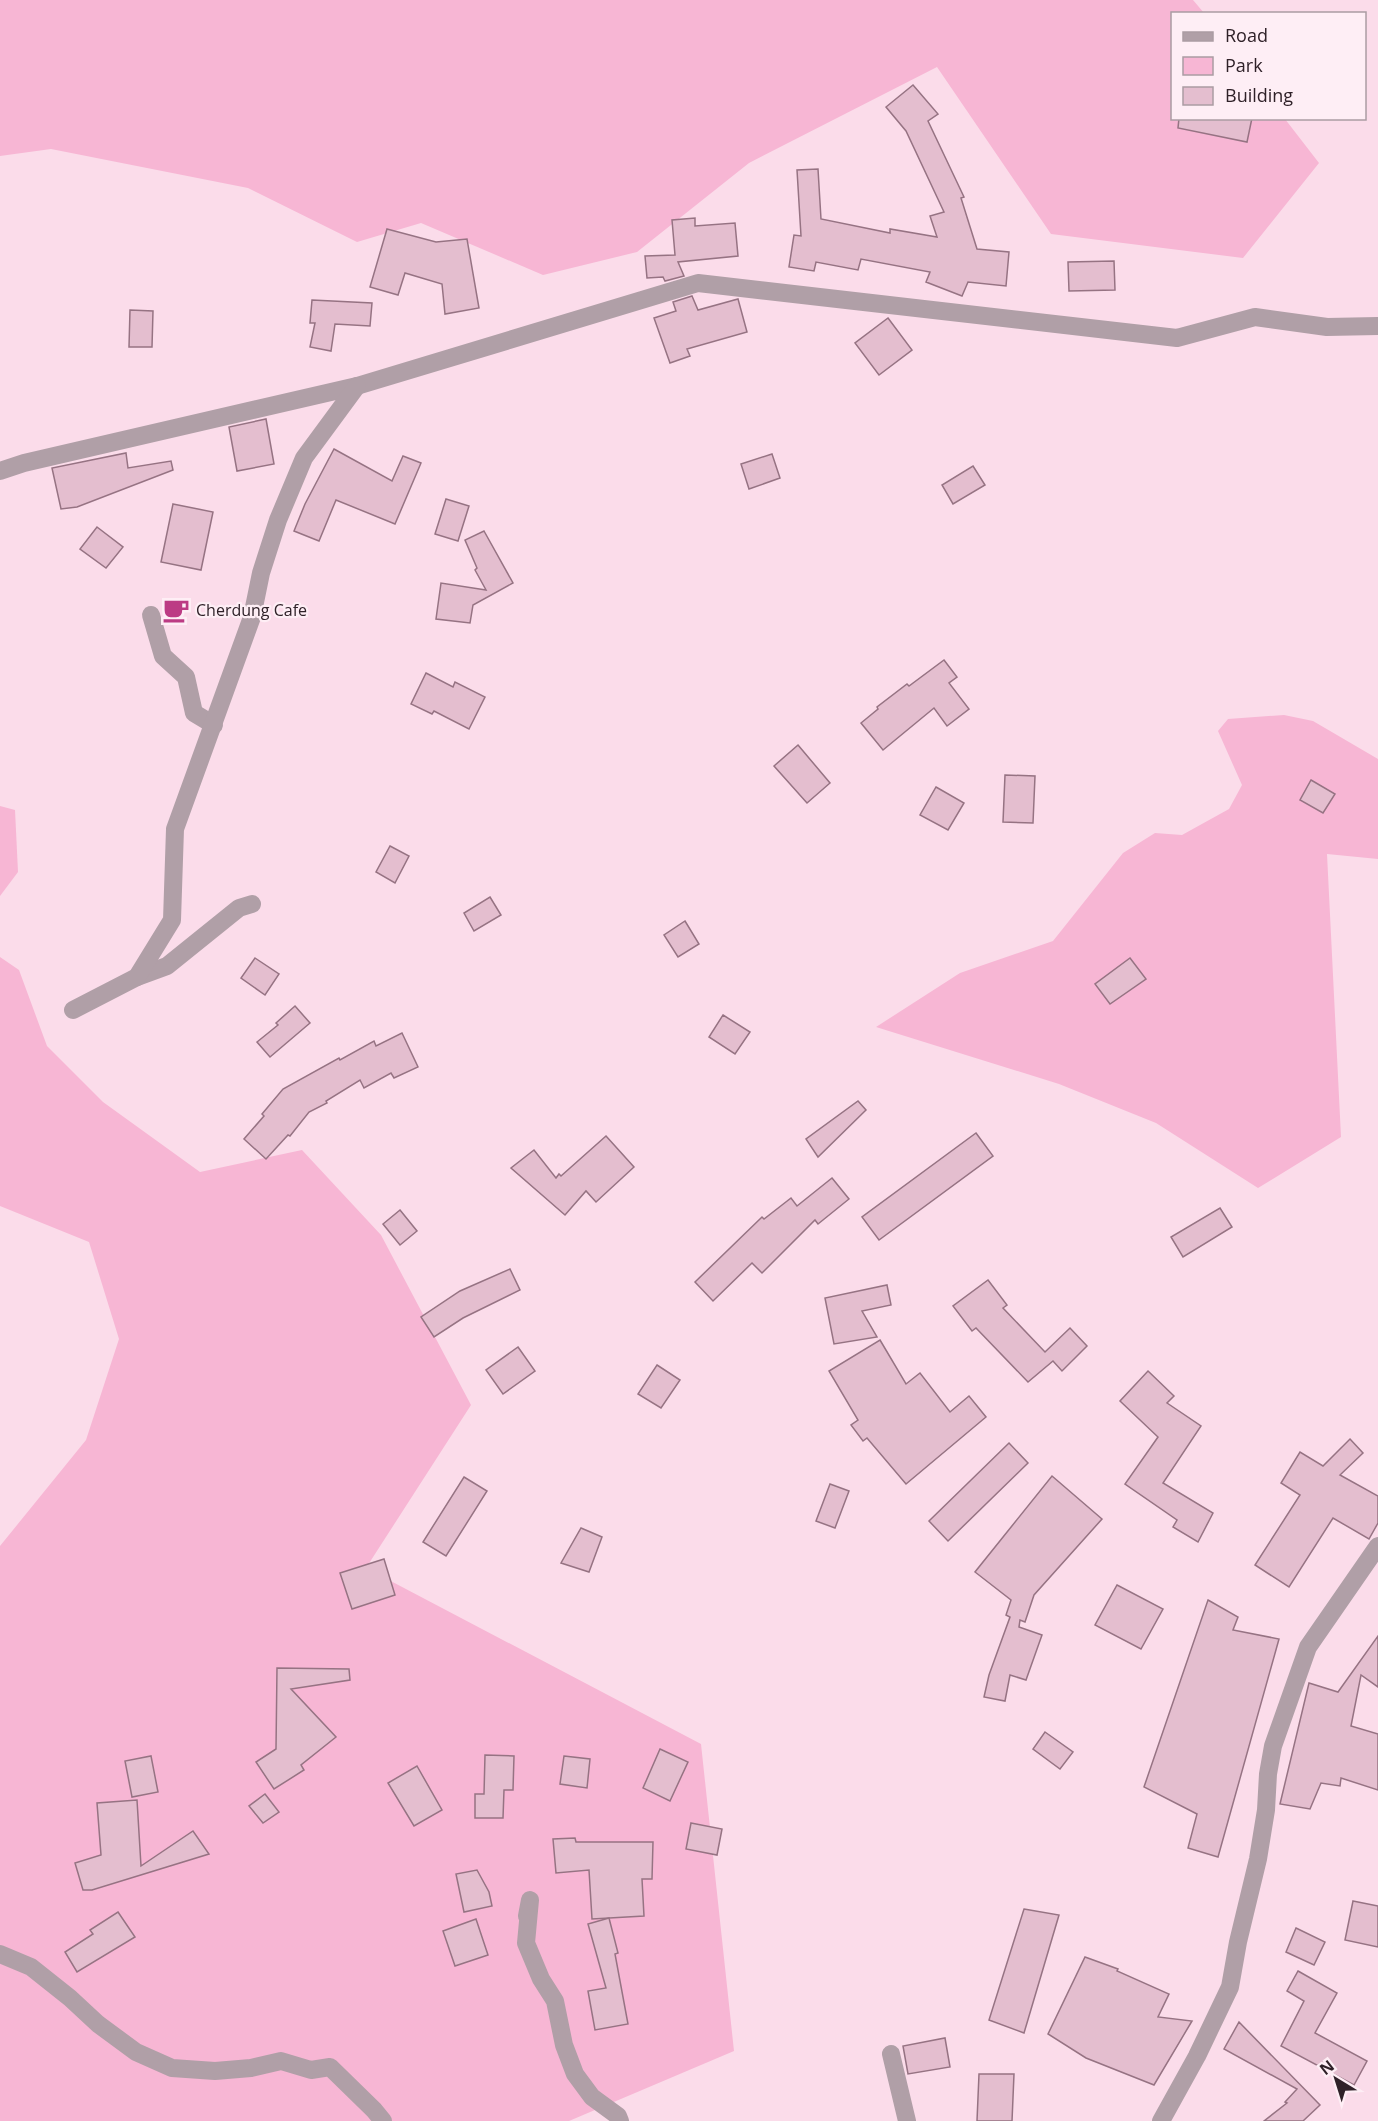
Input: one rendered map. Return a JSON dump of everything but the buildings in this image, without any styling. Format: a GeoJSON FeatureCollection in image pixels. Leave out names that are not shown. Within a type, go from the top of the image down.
{"type":"FeatureCollection","features":[{"type":"Feature","properties":{"kind":"street"},"geometry":{"type":"LineString","coordinates":[[0,471],[24,463],[357,386],[698,283],[1177,338],[1255,317],[1327,327],[1378,326]]}},
{"type":"Feature","properties":{"kind":"street"},"geometry":{"type":"LineString","coordinates":[[137,977],[172,920],[175,829],[252,618],[261,573],[292,485],[304,458],[357,386]]}},
{"type":"Feature","properties":{"kind":"street"},"geometry":{"type":"LineString","coordinates":[[152,615],[163,656],[186,677],[194,713],[214,725]]}},
{"type":"Feature","properties":{"kind":"street"},"geometry":{"type":"LineString","coordinates":[[73,1010],[137,977],[167,966],[239,908],[252,904]]}},
{"type":"Feature","properties":{"kind":"street"},"geometry":{"type":"LineString","coordinates":[[1161,2121],[1197,2056],[1230,1987],[1238,1942],[1258,1859],[1273,1746],[1308,1647],[1378,1546]]}},
{"type":"Feature","properties":{"kind":"street"},"geometry":{"type":"LineString","coordinates":[[526,1916],[530,1900],[526,1943],[541,1979],[555,2001],[564,2045],[576,2074],[592,2097],[618,2116],[620,2121]]}},
{"type":"Feature","properties":{"kind":"street"},"geometry":{"type":"LineString","coordinates":[[0,1954],[31,1967],[98,2024],[136,2052],[172,2068],[215,2071],[251,2068],[281,2061],[311,2070],[330,2067],[383,2121]]}},
{"type":"Feature","properties":{"kind":"street"},"geometry":{"type":"LineString","coordinates":[[891,2054],[907,2121]]}},
{"type":"Feature","properties":{"kind":"green space"},"geometry":{"type":"Polygon","coordinates":[[[0,0],[1193,0],[1203,12],[1171,12],[1171,120],[1286,120],[1319,163],[1243,258],[1051,234],[937,67],[749,163],[637,252],[543,275],[421,223],[357,242],[248,188],[51,149],[0,156],[0,0]]]}},
{"type":"Feature","properties":{"kind":"green space"},"geometry":{"type":"Polygon","coordinates":[[[1284,715],[1313,721],[1378,759],[1378,859],[1327,854],[1341,1137],[1258,1188],[1156,1123],[1059,1084],[876,1027],[960,973],[1053,941],[1123,853],[1155,833],[1182,835],[1229,809],[1242,785],[1218,731],[1228,719],[1284,715]]]}},
{"type":"Feature","properties":{"kind":"green space"},"geometry":{"type":"Polygon","coordinates":[[[0,806],[15,810],[18,872],[0,896],[0,806]]]}},
{"type":"Feature","properties":{"kind":"green space"},"geometry":{"type":"Polygon","coordinates":[[[0,957],[19,970],[47,1046],[103,1102],[200,1172],[302,1150],[381,1235],[471,1405],[366,1568],[701,1744],[734,2051],[569,2121],[0,2121],[0,1546],[86,1440],[119,1339],[89,1242],[0,1206],[0,957]]]}},
{"type":"Feature","properties":{"kind":"place","name":"Cherdung Cafe"},"geometry":{"type":"Point","coordinates":[176,610]}}]}
